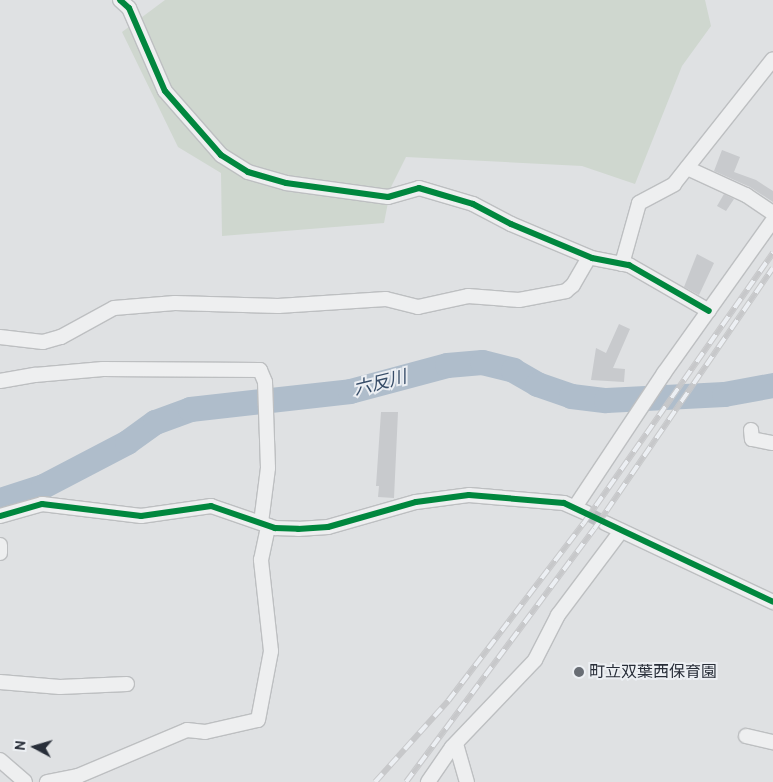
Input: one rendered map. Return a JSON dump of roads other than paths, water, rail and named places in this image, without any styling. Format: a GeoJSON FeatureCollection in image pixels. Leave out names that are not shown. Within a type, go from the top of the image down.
{"type":"FeatureCollection","features":[{"type":"Feature","properties":{"kind":"street"},"geometry":{"type":"LineString","coordinates":[[120,0],[129,8],[165,91],[221,155],[248,172],[286,183],[388,197],[419,188],[473,204],[511,224],[530,230],[589,257],[622,264],[709,311]]}},
{"type":"Feature","properties":{"kind":"street"},"geometry":{"type":"LineString","coordinates":[[622,264],[639,203],[674,184],[773,59]]}},
{"type":"Feature","properties":{"kind":"street"},"geometry":{"type":"LineString","coordinates":[[687,168],[746,195],[773,213]]}},
{"type":"Feature","properties":{"kind":"street"},"geometry":{"type":"LineString","coordinates":[[0,516],[42,504],[141,516],[211,506],[265,524],[298,529],[328,527],[416,502],[469,495],[564,503],[581,510],[664,372],[773,220]]}},
{"type":"Feature","properties":{"kind":"street"},"geometry":{"type":"LineString","coordinates":[[0,337],[42,342],[61,337],[114,308],[175,303],[278,306],[386,300],[418,307],[468,296],[518,300],[566,291],[574,286],[589,257]]}},
{"type":"Feature","properties":{"kind":"street"},"geometry":{"type":"LineString","coordinates":[[0,381],[35,374],[103,369],[260,370],[265,382],[268,468],[262,560],[272,651],[258,720],[205,732],[187,730],[78,776],[47,782]]}},
{"type":"Feature","properties":{"kind":"street"},"geometry":{"type":"LineString","coordinates":[[751,430],[752,439],[773,443]]}},
{"type":"Feature","properties":{"kind":"street"},"geometry":{"type":"LineString","coordinates":[[605,523],[678,554],[773,602]]}},
{"type":"Feature","properties":{"kind":"street"},"geometry":{"type":"LineString","coordinates":[[428,782],[456,744],[535,660],[558,615],[621,531]]}},
{"type":"Feature","properties":{"kind":"street"},"geometry":{"type":"LineString","coordinates":[[0,545],[0,553]]}},
{"type":"Feature","properties":{"kind":"street"},"geometry":{"type":"LineString","coordinates":[[0,682],[60,687],[127,684]]}},
{"type":"Feature","properties":{"kind":"street"},"geometry":{"type":"LineString","coordinates":[[746,736],[773,742]]}},
{"type":"Feature","properties":{"kind":"street"},"geometry":{"type":"LineString","coordinates":[[456,744],[467,782]]}},
{"type":"Feature","properties":{"kind":"street"},"geometry":{"type":"LineString","coordinates":[[0,760],[25,782]]}},
{"type":"Feature","properties":{"kind":"waterway","name":"六反川"},"geometry":{"type":"LineString","coordinates":[[0,500],[43,486],[127,442],[155,422],[190,409],[350,391],[447,365],[482,362],[513,370],[537,384],[571,396],[606,400],[724,394],[773,385]]}},
{"type":"Feature","properties":{"kind":"tunnel"},"geometry":{"type":"LineString","coordinates":[[586,513],[605,523]]}},
{"type":"Feature","properties":{"kind":"railway"},"geometry":{"type":"LineString","coordinates":[[375,782],[448,701],[583,524],[773,253]]}},
{"type":"Feature","properties":{"kind":"railway"},"geometry":{"type":"LineString","coordinates":[[406,782],[594,529],[773,268]]}},
{"type":"Feature","properties":{"kind":"place","name":"町立双葉西保育園"},"geometry":{"type":"Point","coordinates":[579,672]}}]}
